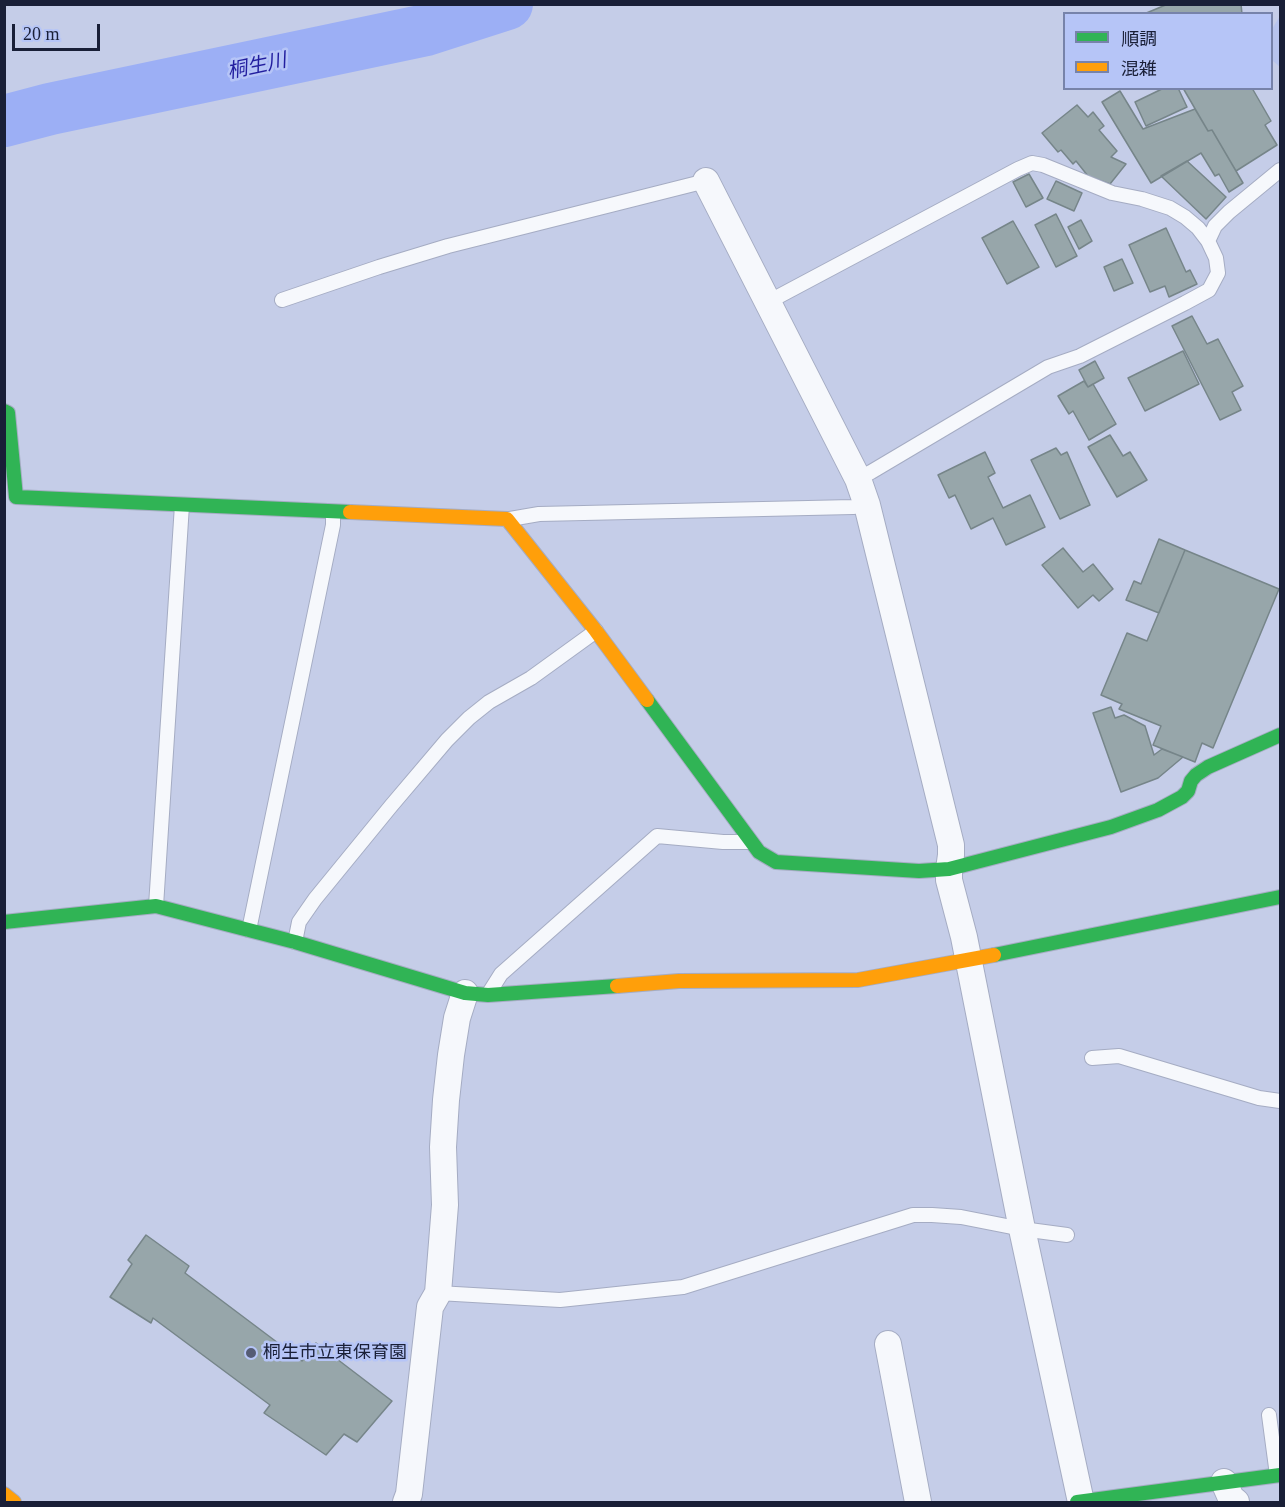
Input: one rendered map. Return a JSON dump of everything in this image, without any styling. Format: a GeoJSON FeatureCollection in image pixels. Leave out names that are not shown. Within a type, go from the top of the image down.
{"type":"FeatureCollection","features":[{"type":"Feature","properties":{"kind":"street"},"geometry":{"type":"LineString","coordinates":[[706,181],[858,478],[867,505],[951,845],[950,880],[969,960],[1079,1502],[1230,1492],[1279,1475]]}},
{"type":"Feature","properties":{"kind":"street"},"geometry":{"type":"LineString","coordinates":[[4,411],[8,413],[10,498],[507,519],[596,631],[759,852],[776,862],[919,871],[949,869],[1111,827],[1158,810],[1182,797],[1188,791],[1191,781],[1208,767],[1281,735]]}},
{"type":"Feature","properties":{"kind":"street"},"geometry":{"type":"LineString","coordinates":[[4,922],[156,906],[295,942],[476,994],[679,981],[858,980],[1281,897]]}},
{"type":"Feature","properties":{"kind":"street"},"geometry":{"type":"LineString","coordinates":[[401,1500],[430,1307],[438,1293],[445,1205],[443,1146],[451,1055],[456,1027],[476,994]]}},
{"type":"Feature","properties":{"kind":"street"},"geometry":{"type":"LineString","coordinates":[[888,1344],[918,1503]]}},
{"type":"Feature","properties":{"kind":"street"},"geometry":{"type":"LineString","coordinates":[[4,1494],[14,1503]]}},
{"type":"Feature","properties":{"kind":"lane"},"geometry":{"type":"LineString","coordinates":[[768,302],[1018,169],[1032,164],[1043,165],[1112,193],[1170,208],[1198,228],[1208,241],[1216,258],[1218,273],[1209,290],[1080,356],[1048,367],[858,478]]}},
{"type":"Feature","properties":{"kind":"lane"},"geometry":{"type":"LineString","coordinates":[[1208,241],[1215,226],[1229,212],[1281,170]]}},
{"type":"Feature","properties":{"kind":"lane"},"geometry":{"type":"LineString","coordinates":[[282,300],[448,246],[706,181]]}},
{"type":"Feature","properties":{"kind":"lane"},"geometry":{"type":"LineString","coordinates":[[156,906],[182,505]]}},
{"type":"Feature","properties":{"kind":"lane"},"geometry":{"type":"LineString","coordinates":[[507,519],[539,514],[867,505]]}},
{"type":"Feature","properties":{"kind":"lane"},"geometry":{"type":"LineString","coordinates":[[249,930],[333,525],[333,512]]}},
{"type":"Feature","properties":{"kind":"lane"},"geometry":{"type":"LineString","coordinates":[[295,942],[299,922],[315,899],[447,740],[489,702],[531,678],[596,631]]}},
{"type":"Feature","properties":{"kind":"lane"},"geometry":{"type":"LineString","coordinates":[[476,994],[657,836],[723,842],[753,842]]}},
{"type":"Feature","properties":{"kind":"lane"},"geometry":{"type":"LineString","coordinates":[[1092,1058],[1119,1056],[1259,1098],[1281,1101]]}},
{"type":"Feature","properties":{"kind":"lane"},"geometry":{"type":"LineString","coordinates":[[438,1293],[560,1300],[683,1287],[913,1215],[961,1217],[1067,1235]]}},
{"type":"Feature","properties":{"kind":"lane"},"geometry":{"type":"LineString","coordinates":[[1269,1414],[1279,1475]]}},
{"type":"Feature","properties":{"kind":"shaded area"},"geometry":{"type":"Polygon","coordinates":[[[1280,16],[1280,67],[1273,61],[1273,27],[1280,16]]]}},
{"type":"Feature","properties":{"kind":"building"},"geometry":{"type":"Polygon","coordinates":[[[1168,4],[1241,4],[1242,12],[1149,12],[1168,4]]]}},
{"type":"Feature","properties":{"kind":"building"},"geometry":{"type":"Polygon","coordinates":[[[1160,90],[1179,90],[1187,107],[1146,126],[1135,102],[1160,90]]]}},
{"type":"Feature","properties":{"kind":"building"},"geometry":{"type":"Polygon","coordinates":[[[1184,90],[1253,90],[1271,121],[1265,125],[1277,145],[1236,171],[1212,130],[1208,131],[1184,90]]]}},
{"type":"Feature","properties":{"kind":"building"},"geometry":{"type":"Polygon","coordinates":[[[1120,91],[1143,129],[1195,109],[1208,131],[1212,130],[1243,183],[1229,192],[1219,174],[1215,176],[1201,153],[1151,183],[1102,102],[1120,91]]]}},
{"type":"Feature","properties":{"kind":"building"},"geometry":{"type":"Polygon","coordinates":[[[1077,105],[1088,117],[1093,112],[1104,126],[1099,130],[1117,151],[1111,157],[1126,164],[1110,184],[1088,176],[1076,161],[1073,164],[1061,150],[1058,152],[1042,133],[1077,105]]]}},
{"type":"Feature","properties":{"kind":"building"},"geometry":{"type":"Polygon","coordinates":[[[1187,161],[1226,197],[1206,219],[1161,176],[1187,161]]]}},
{"type":"Feature","properties":{"kind":"building"},"geometry":{"type":"Polygon","coordinates":[[[1029,174],[1043,198],[1026,207],[1013,182],[1029,174]]]}},
{"type":"Feature","properties":{"kind":"building"},"geometry":{"type":"Polygon","coordinates":[[[1056,181],[1082,193],[1074,211],[1047,199],[1056,181]]]}},
{"type":"Feature","properties":{"kind":"building"},"geometry":{"type":"Polygon","coordinates":[[[1056,214],[1077,256],[1056,267],[1035,225],[1056,214]]]}},
{"type":"Feature","properties":{"kind":"building"},"geometry":{"type":"Polygon","coordinates":[[[1081,220],[1092,241],[1079,249],[1068,227],[1081,220]]]}},
{"type":"Feature","properties":{"kind":"building"},"geometry":{"type":"Polygon","coordinates":[[[1013,221],[1039,267],[1007,284],[982,238],[1013,221]]]}},
{"type":"Feature","properties":{"kind":"building"},"geometry":{"type":"Polygon","coordinates":[[[1166,228],[1186,272],[1190,270],[1197,284],[1169,297],[1165,286],[1150,292],[1129,245],[1166,228]]]}},
{"type":"Feature","properties":{"kind":"building"},"geometry":{"type":"Polygon","coordinates":[[[1122,259],[1133,283],[1114,291],[1104,267],[1122,259]]]}},
{"type":"Feature","properties":{"kind":"building"},"geometry":{"type":"Polygon","coordinates":[[[1192,316],[1207,344],[1218,339],[1243,386],[1232,392],[1241,410],[1220,420],[1172,326],[1192,316]]]}},
{"type":"Feature","properties":{"kind":"building"},"geometry":{"type":"Polygon","coordinates":[[[1183,351],[1199,384],[1145,411],[1128,378],[1183,351]]]}},
{"type":"Feature","properties":{"kind":"building"},"geometry":{"type":"Polygon","coordinates":[[[1095,361],[1104,378],[1088,387],[1079,370],[1095,361]]]}},
{"type":"Feature","properties":{"kind":"building"},"geometry":{"type":"Polygon","coordinates":[[[1084,381],[1088,387],[1093,384],[1116,424],[1089,440],[1073,411],[1069,414],[1058,396],[1084,381]]]}},
{"type":"Feature","properties":{"kind":"building"},"geometry":{"type":"Polygon","coordinates":[[[1110,435],[1123,456],[1130,452],[1147,480],[1117,497],[1088,447],[1110,435]]]}},
{"type":"Feature","properties":{"kind":"building"},"geometry":{"type":"Polygon","coordinates":[[[1056,448],[1061,455],[1067,452],[1090,505],[1060,519],[1031,460],[1056,448]]]}},
{"type":"Feature","properties":{"kind":"building"},"geometry":{"type":"Polygon","coordinates":[[[985,452],[995,473],[988,477],[1003,508],[1030,495],[1045,527],[1006,545],[993,518],[971,529],[955,495],[949,498],[938,475],[985,452]]]}},
{"type":"Feature","properties":{"kind":"building"},"geometry":{"type":"Polygon","coordinates":[[[1159,539],[1185,550],[1159,613],[1126,600],[1134,581],[1141,584],[1159,539]]]}},
{"type":"Feature","properties":{"kind":"building"},"geometry":{"type":"Polygon","coordinates":[[[1063,548],[1083,572],[1093,564],[1113,589],[1099,601],[1093,595],[1078,608],[1042,565],[1063,548]]]}},
{"type":"Feature","properties":{"kind":"building"},"geometry":{"type":"Polygon","coordinates":[[[1185,550],[1279,589],[1213,748],[1202,743],[1195,762],[1153,745],[1161,726],[1119,709],[1122,704],[1101,695],[1127,633],[1147,641],[1185,550]]]}},
{"type":"Feature","properties":{"kind":"building"},"geometry":{"type":"Polygon","coordinates":[[[1111,707],[1115,718],[1124,715],[1145,726],[1154,755],[1162,749],[1183,757],[1158,778],[1121,792],[1093,713],[1111,707]]]}},
{"type":"Feature","properties":{"kind":"building"},"geometry":{"type":"Polygon","coordinates":[[[146,1235],[189,1266],[185,1273],[302,1361],[316,1343],[392,1401],[357,1442],[344,1434],[326,1455],[264,1413],[270,1405],[153,1318],[151,1323],[110,1297],[132,1264],[128,1260],[146,1235]]]}},
{"type":"Feature","properties":{"kind":"waterway","name":"桐生川"},"geometry":{"type":"LineString","coordinates":[[4,121],[50,109],[426,30],[507,4]]}},
{"type":"Feature","properties":{"kind":"traffic: fast"},"geometry":{"type":"LineString","coordinates":[[4,411],[8,413],[16,497],[350,512]]}},
{"type":"Feature","properties":{"kind":"traffic: fast"},"geometry":{"type":"LineString","coordinates":[[647,700],[759,852],[776,862],[919,871],[949,869],[1111,827],[1158,810],[1182,797],[1188,791],[1196,775],[1208,767],[1280,735]]}},
{"type":"Feature","properties":{"kind":"traffic: fast"},"geometry":{"type":"LineString","coordinates":[[994,955],[1280,897]]}},
{"type":"Feature","properties":{"kind":"traffic: fast"},"geometry":{"type":"LineString","coordinates":[[4,922],[156,906],[295,942],[465,993],[488,995],[617,986]]}},
{"type":"Feature","properties":{"kind":"traffic: fast"},"geometry":{"type":"LineString","coordinates":[[1077,1502],[1280,1475]]}},
{"type":"Feature","properties":{"kind":"traffic: slow"},"geometry":{"type":"LineString","coordinates":[[350,512],[507,519],[596,631],[647,700]]}},
{"type":"Feature","properties":{"kind":"traffic: slow"},"geometry":{"type":"LineString","coordinates":[[617,986],[679,981],[858,980],[994,955]]}},
{"type":"Feature","properties":{"kind":"traffic: slow"},"geometry":{"type":"LineString","coordinates":[[4,1494],[14,1502]]}},
{"type":"Feature","properties":{"kind":"place","name":"桐生市立東保育園"},"geometry":{"type":"Point","coordinates":[251,1353]}}]}
